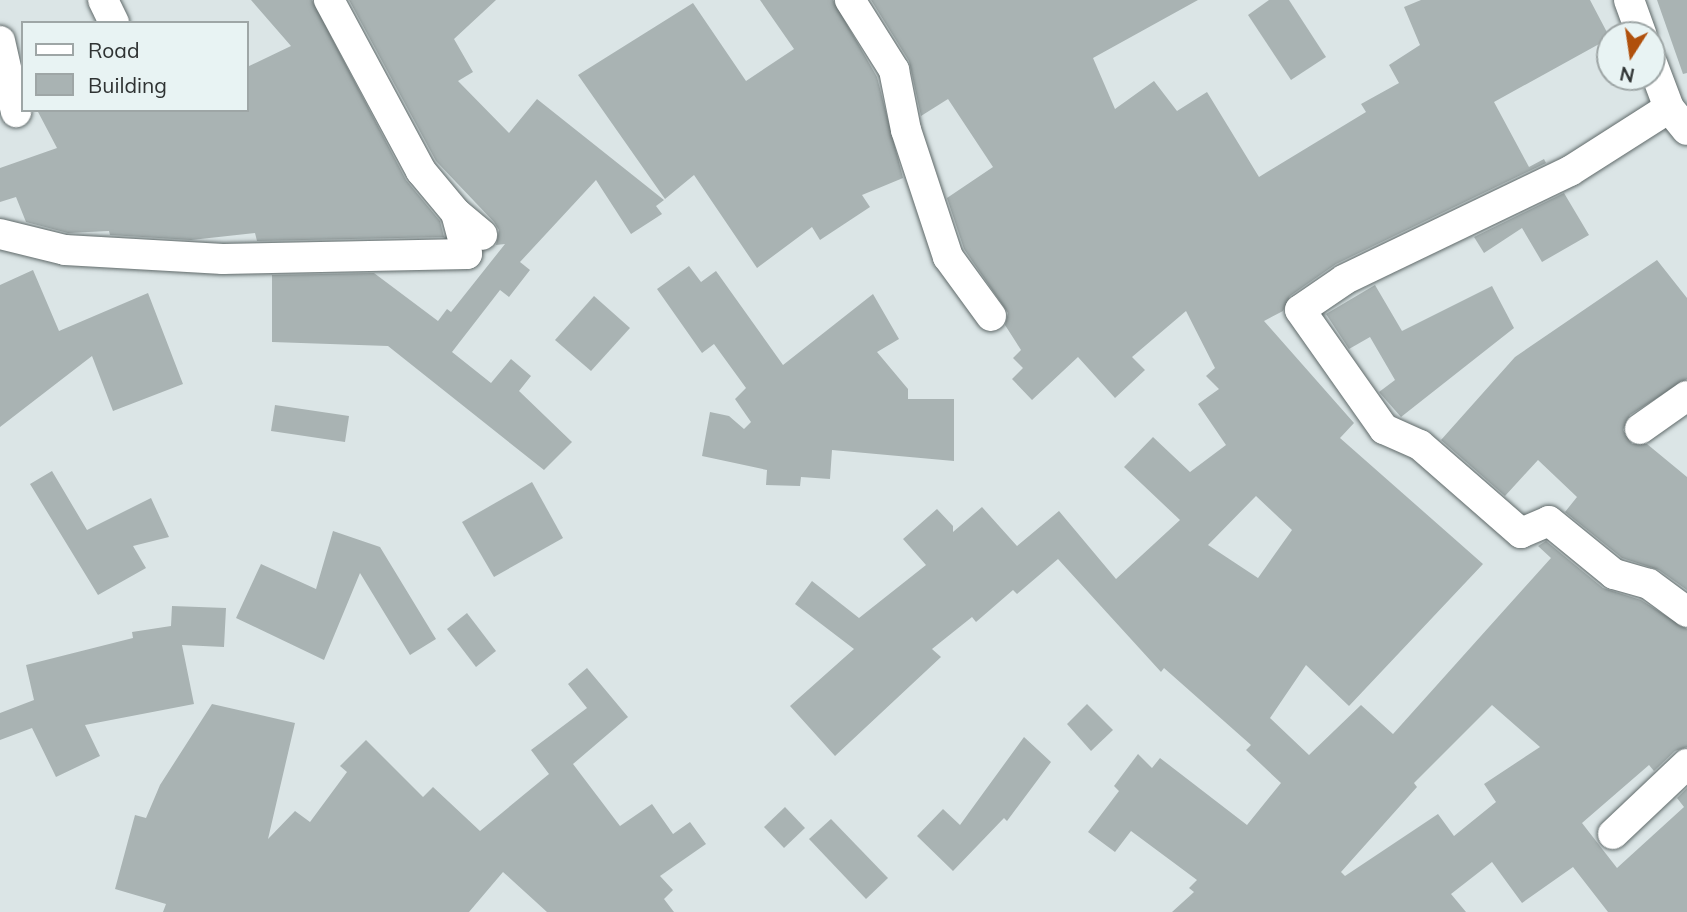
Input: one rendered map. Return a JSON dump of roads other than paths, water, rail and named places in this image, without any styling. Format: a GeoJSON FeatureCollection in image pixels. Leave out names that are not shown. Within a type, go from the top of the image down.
{"type":"FeatureCollection","features":[{"type":"Feature","properties":{"kind":"street"},"geometry":{"type":"LineString","coordinates":[[103,0],[113,21]]}},
{"type":"Feature","properties":{"kind":"street"},"geometry":{"type":"LineString","coordinates":[[329,0],[421,172],[456,213],[482,235]]}},
{"type":"Feature","properties":{"kind":"street"},"geometry":{"type":"LineString","coordinates":[[850,0],[894,70],[906,130],[948,257],[991,316]]}},
{"type":"Feature","properties":{"kind":"street"},"geometry":{"type":"LineString","coordinates":[[1629,0],[1637,21]]}},
{"type":"Feature","properties":{"kind":"street"},"geometry":{"type":"LineString","coordinates":[[0,41],[13,114]]}},
{"type":"Feature","properties":{"kind":"street"},"geometry":{"type":"LineString","coordinates":[[1665,91],[1678,119],[1344,280],[1300,310],[1384,429],[1420,445],[1521,533],[1549,521],[1614,574],[1649,584],[1687,612]]}},
{"type":"Feature","properties":{"kind":"street"},"geometry":{"type":"LineString","coordinates":[[0,234],[65,250],[223,260],[467,254],[456,213]]}},
{"type":"Feature","properties":{"kind":"street"},"geometry":{"type":"LineString","coordinates":[[1640,429],[1687,396]]}},
{"type":"Feature","properties":{"kind":"street"},"geometry":{"type":"LineString","coordinates":[[1613,834],[1687,764]]}}]}
